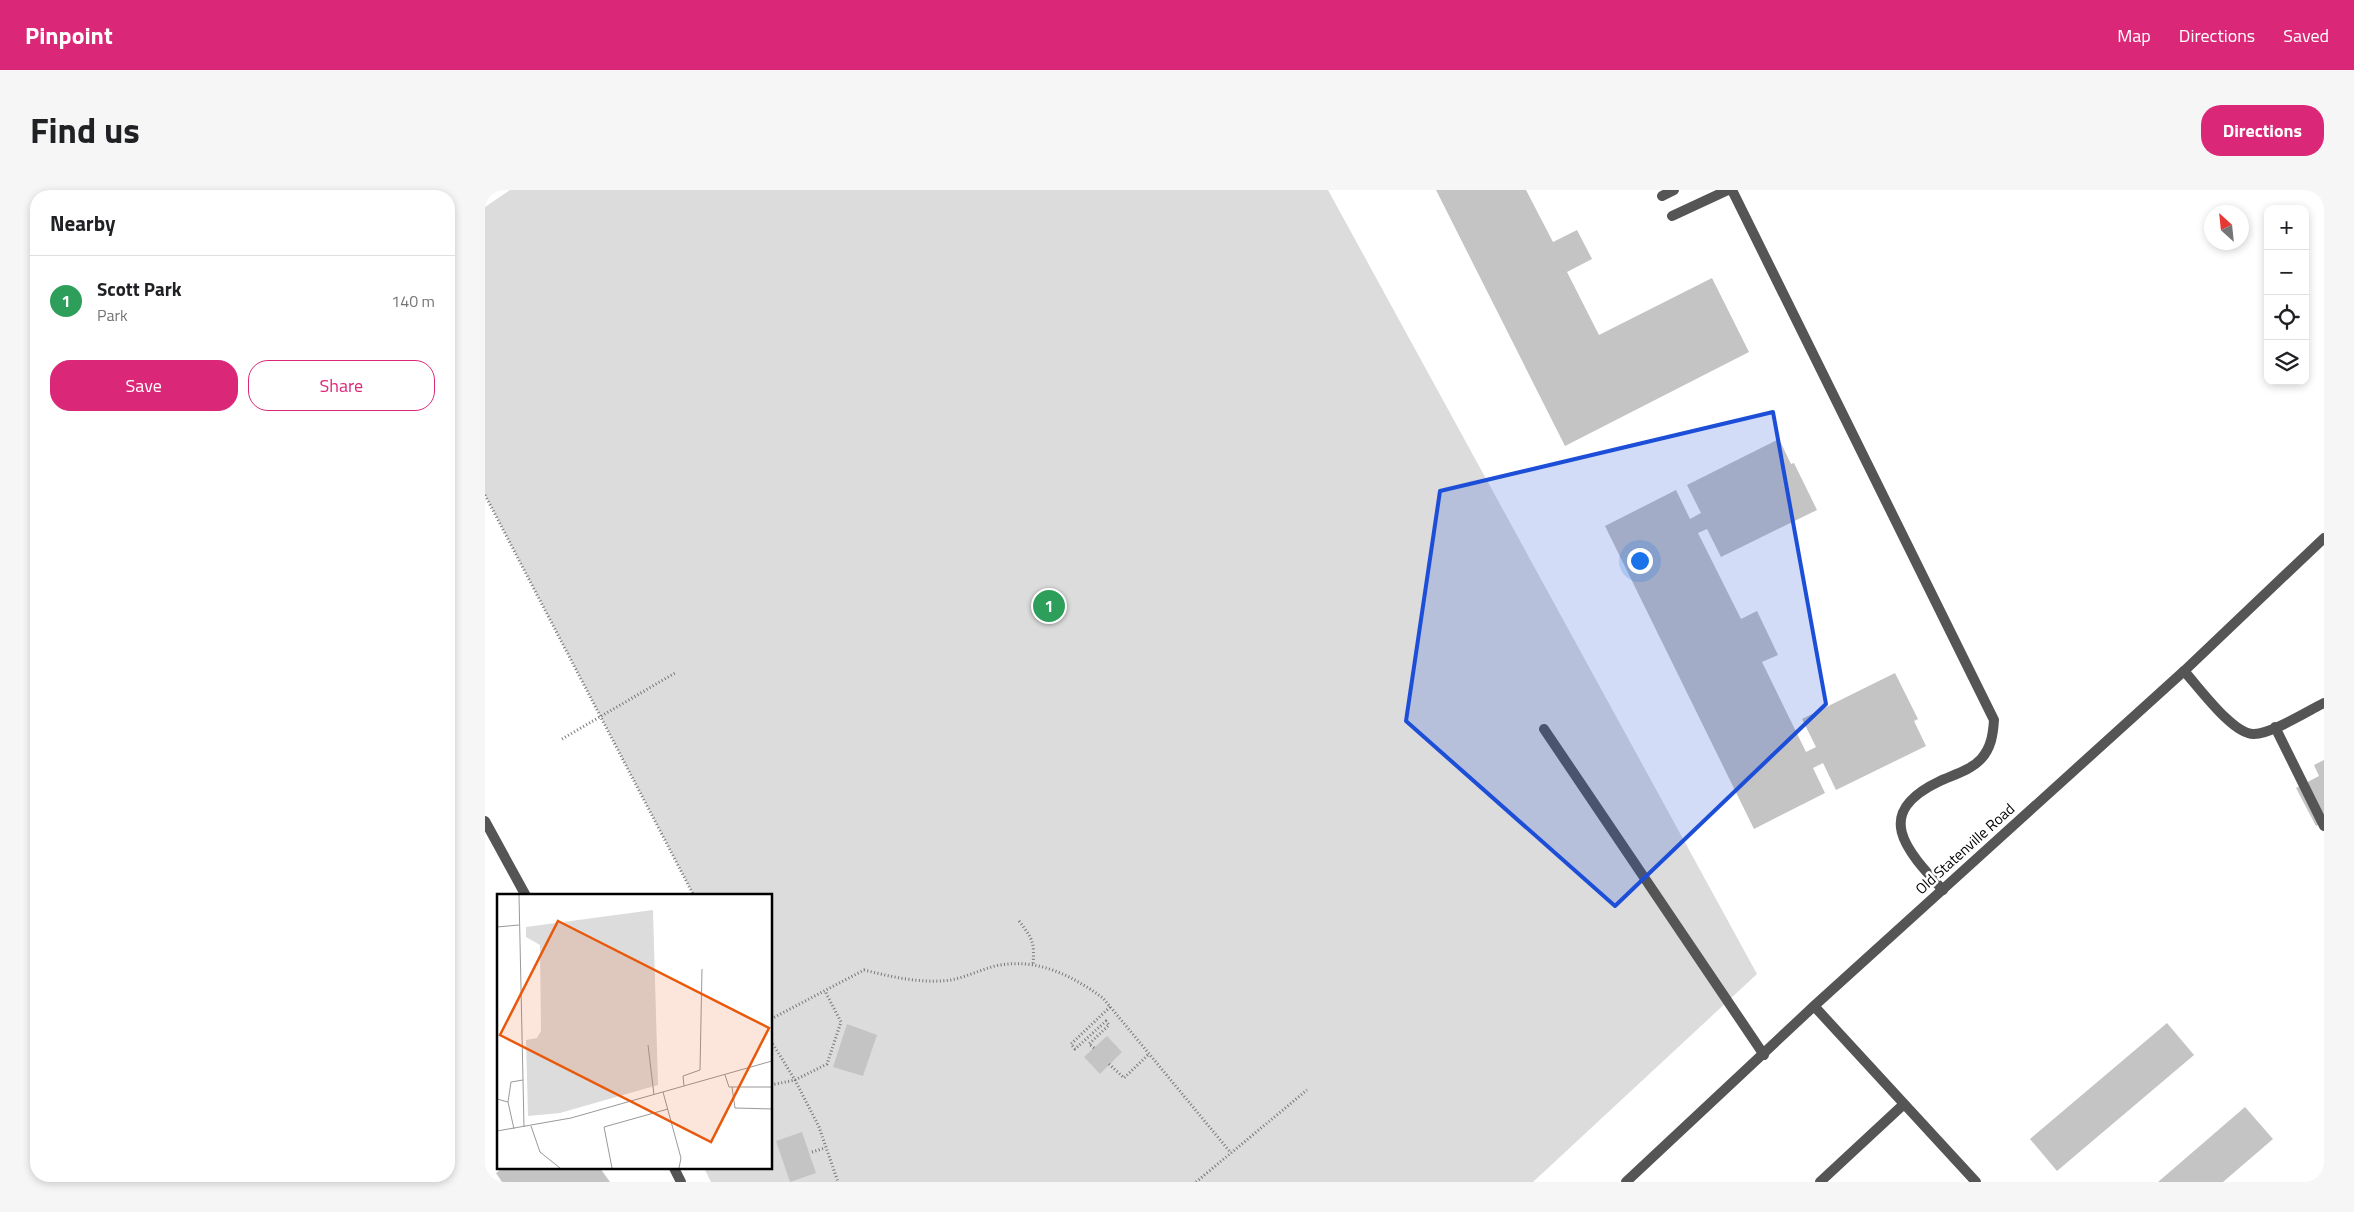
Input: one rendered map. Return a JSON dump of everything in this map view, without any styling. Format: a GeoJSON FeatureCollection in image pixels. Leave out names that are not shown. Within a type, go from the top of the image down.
{"type":"FeatureCollection","features":[{"type":"Feature","properties":{"kind":"street"},"geometry":{"type":"LineString","coordinates":[[1662,196],[1674,190]]}},
{"type":"Feature","properties":{"kind":"street"},"geometry":{"type":"LineString","coordinates":[[1672,216],[1728,190]]}},
{"type":"Feature","properties":{"kind":"street"},"geometry":{"type":"LineString","coordinates":[[1733,190],[1994,720],[1992,741],[1980,760],[1923,789],[1908,802],[1899,821],[1905,844],[1916,861],[1943,890]]}},
{"type":"Feature","properties":{"kind":"street","name":"Old Statenville Road"},"geometry":{"type":"LineString","coordinates":[[1626,1182],[1764,1056],[1814,1006],[2184,670],[2324,538]]}},
{"type":"Feature","properties":{"kind":"street"},"geometry":{"type":"LineString","coordinates":[[2184,670],[2235,727],[2253,734],[2275,728],[2324,703]]}},
{"type":"Feature","properties":{"kind":"street"},"geometry":{"type":"LineString","coordinates":[[2275,728],[2324,826]]}},
{"type":"Feature","properties":{"kind":"street"},"geometry":{"type":"LineString","coordinates":[[1544,729],[1764,1056]]}},
{"type":"Feature","properties":{"kind":"street"},"geometry":{"type":"LineString","coordinates":[[485,821],[525,894]]}},
{"type":"Feature","properties":{"kind":"street"},"geometry":{"type":"LineString","coordinates":[[1814,1006],[1975,1182]]}},
{"type":"Feature","properties":{"kind":"street"},"geometry":{"type":"LineString","coordinates":[[1820,1182],[1905,1104]]}},
{"type":"Feature","properties":{"kind":"street"},"geometry":{"type":"LineString","coordinates":[[675,1170],[681,1182]]}},
{"type":"Feature","properties":{"kind":"path"},"geometry":{"type":"LineString","coordinates":[[485,495],[693,894]]}},
{"type":"Feature","properties":{"kind":"path"},"geometry":{"type":"LineString","coordinates":[[562,739],[675,673]]}},
{"type":"Feature","properties":{"kind":"path"},"geometry":{"type":"LineString","coordinates":[[1019,920],[1031,936],[1035,946],[1033,964]]}},
{"type":"Feature","properties":{"kind":"path"},"geometry":{"type":"LineString","coordinates":[[773,1018],[864,970],[901,980],[951,980],[997,966],[1033,964],[1051,969],[1078,980],[1103,998],[1231,1153]]}},
{"type":"Feature","properties":{"kind":"path"},"geometry":{"type":"LineString","coordinates":[[773,1085],[795,1080],[827,1064],[841,1022],[825,990]]}},
{"type":"Feature","properties":{"kind":"path"},"geometry":{"type":"LineString","coordinates":[[1094,1048],[1089,1044],[1109,1025],[1106,1021],[1075,1049],[1071,1044],[1110,1006]]}},
{"type":"Feature","properties":{"kind":"path"},"geometry":{"type":"LineString","coordinates":[[773,1043],[795,1080],[819,1127],[838,1182]]}},
{"type":"Feature","properties":{"kind":"path"},"geometry":{"type":"LineString","coordinates":[[1109,1064],[1124,1078],[1149,1054]]}},
{"type":"Feature","properties":{"kind":"path"},"geometry":{"type":"LineString","coordinates":[[1196,1182],[1307,1090]]}},
{"type":"Feature","properties":{"kind":"path"},"geometry":{"type":"LineString","coordinates":[[812,1152],[825,1148]]}},
{"type":"Feature","properties":{"kind":"highlighted area"},"geometry":{"type":"Polygon","coordinates":[[[1773,412],[1826,704],[1615,906],[1406,721],[1440,491],[1773,412]]]}},
{"type":"Feature","properties":{"kind":"shaded area"},"geometry":{"type":"Polygon","coordinates":[[[510,190],[1328,190],[1757,974],[1533,1182],[711,1182],[705,1170],[773,1170],[773,894],[693,894],[485,495],[485,207],[510,190]]]}},
{"type":"Feature","properties":{"kind":"building"},"geometry":{"type":"Polygon","coordinates":[[[1436,190],[1526,190],[1553,242],[1577,230],[1592,259],[1567,272],[1599,335],[1712,278],[1749,352],[1565,446],[1436,190]]]}},
{"type":"Feature","properties":{"kind":"building"},"geometry":{"type":"Polygon","coordinates":[[[1779,439],[1791,464],[1794,463],[1817,510],[1721,557],[1707,529],[1698,533],[1741,619],[1757,611],[1778,655],[1762,662],[1806,752],[1816,747],[1802,719],[1895,673],[1918,719],[1914,721],[1926,746],[1836,790],[1823,763],[1813,768],[1825,793],[1754,829],[1605,526],[1676,490],[1690,519],[1701,513],[1687,485],[1779,439]]]}},
{"type":"Feature","properties":{"kind":"building"},"geometry":{"type":"Polygon","coordinates":[[[2324,760],[2324,822],[2316,826],[2296,788],[2319,776],[2314,765],[2324,760]]]}},
{"type":"Feature","properties":{"kind":"building"},"geometry":{"type":"Polygon","coordinates":[[[2167,1023],[2194,1055],[2057,1171],[2030,1139],[2167,1023]]]}},
{"type":"Feature","properties":{"kind":"building"},"geometry":{"type":"Polygon","coordinates":[[[847,1024],[877,1035],[863,1076],[833,1067],[847,1024]]]}},
{"type":"Feature","properties":{"kind":"building"},"geometry":{"type":"Polygon","coordinates":[[[1107,1036],[1122,1052],[1100,1074],[1084,1057],[1107,1036]]]}},
{"type":"Feature","properties":{"kind":"building"},"geometry":{"type":"Polygon","coordinates":[[[2245,1107],[2273,1139],[2223,1182],[2158,1182],[2245,1107]]]}},
{"type":"Feature","properties":{"kind":"building"},"geometry":{"type":"Polygon","coordinates":[[[802,1132],[816,1173],[790,1182],[776,1141],[802,1132]]]}},
{"type":"Feature","properties":{"kind":"building"},"geometry":{"type":"Polygon","coordinates":[[[500,1170],[601,1170],[610,1182],[502,1182],[496,1173],[500,1170]]]}},
{"type":"Feature","properties":{"kind":"place","name":"Scott Park"},"geometry":{"type":"Point","coordinates":[1049,606]}}]}
